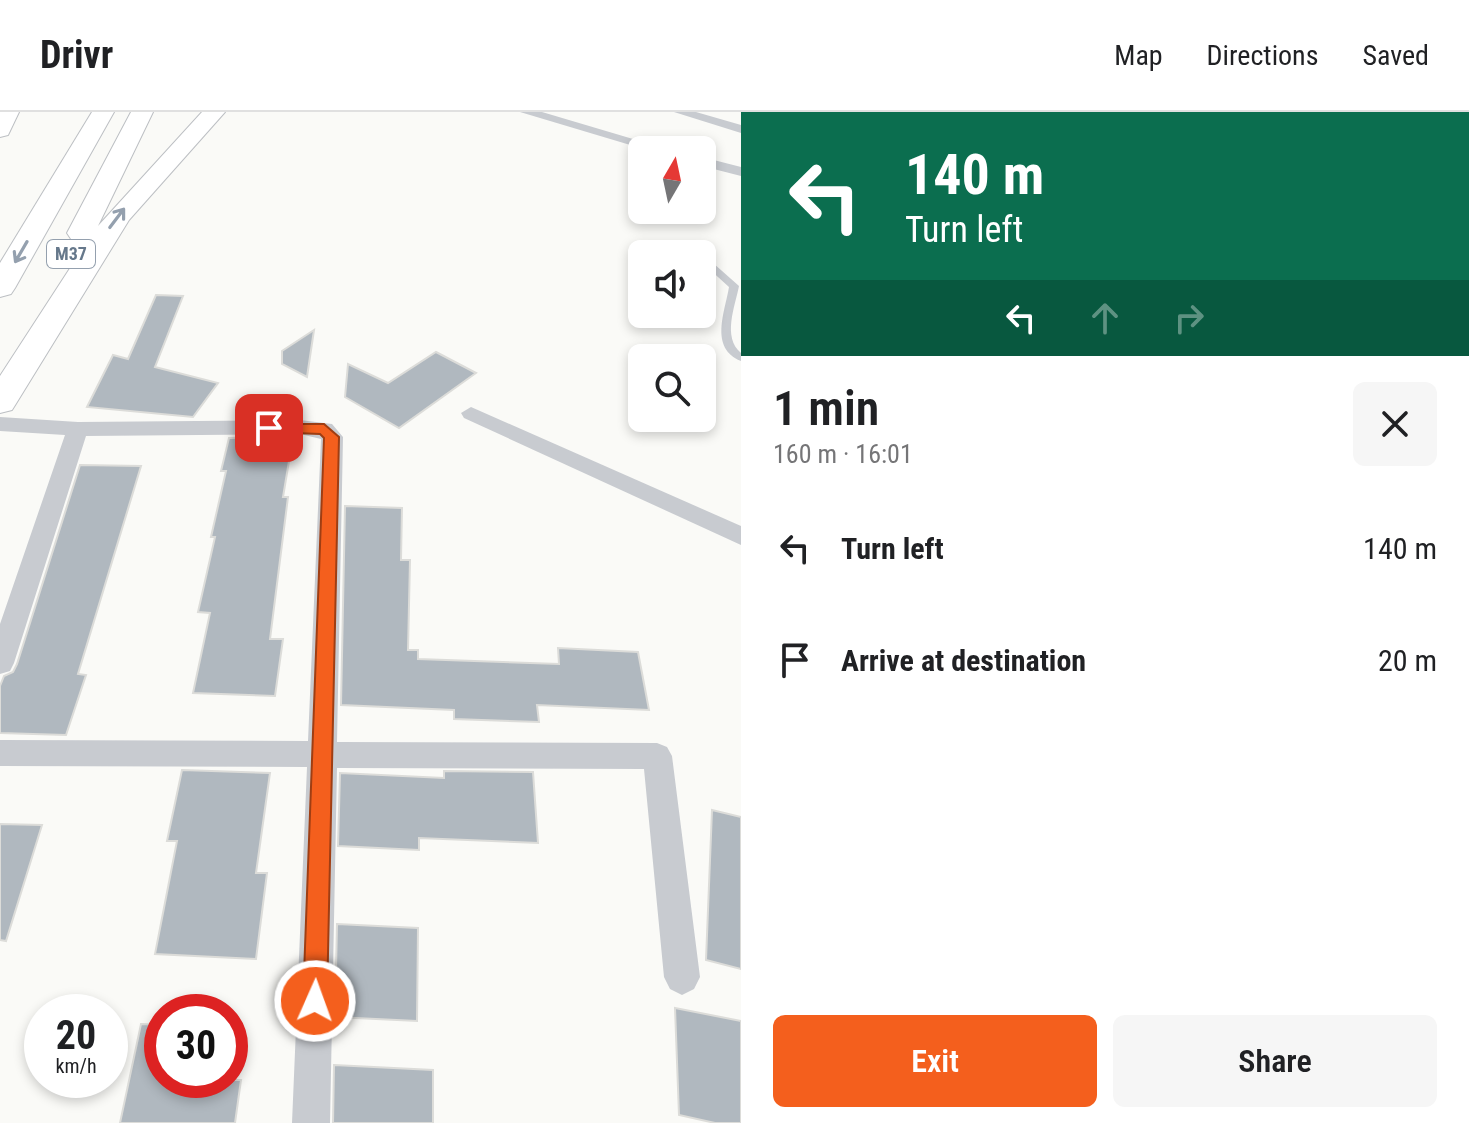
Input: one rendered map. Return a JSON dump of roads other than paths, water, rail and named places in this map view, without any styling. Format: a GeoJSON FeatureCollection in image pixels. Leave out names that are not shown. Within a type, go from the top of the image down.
{"type":"FeatureCollection","features":[{"type":"Feature","properties":{"kind":"highway"},"geometry":{"type":"LineString","coordinates":[[0,130],[8,112]]}},
{"type":"Feature","properties":{"kind":"highway","name":"M37"},"geometry":{"type":"LineString","coordinates":[[0,288],[103,112]]}},
{"type":"Feature","properties":{"kind":"highway","name":"M37"},"geometry":{"type":"LineString","coordinates":[[0,399],[142,112]]}},
{"type":"Feature","properties":{"kind":"highway"},"geometry":{"type":"LineString","coordinates":[[0,399],[118,216],[214,112]]}},
{"type":"Feature","properties":{"kind":"street"},"geometry":{"type":"LineString","coordinates":[[527,112],[628,140]]}},
{"type":"Feature","properties":{"kind":"street"},"geometry":{"type":"LineString","coordinates":[[681,112],[741,129]]}},
{"type":"Feature","properties":{"kind":"street"},"geometry":{"type":"LineString","coordinates":[[716,165],[741,172]]}},
{"type":"Feature","properties":{"kind":"street"},"geometry":{"type":"LineString","coordinates":[[471,413],[741,536]]}},
{"type":"Feature","properties":{"kind":"street"},"geometry":{"type":"LineString","coordinates":[[0,424],[78,429],[300,427],[324,429],[332,437],[311,1123]]}},
{"type":"Feature","properties":{"kind":"street"},"geometry":{"type":"LineString","coordinates":[[0,663],[78,429]]}},
{"type":"Feature","properties":{"kind":"street"},"geometry":{"type":"LineString","coordinates":[[0,753],[657,756],[682,977]]}},
{"type":"Feature","properties":{"kind":"lane"},"geometry":{"type":"LineString","coordinates":[[716,270],[734,286],[724,340],[731,354],[741,358]]}}]}
